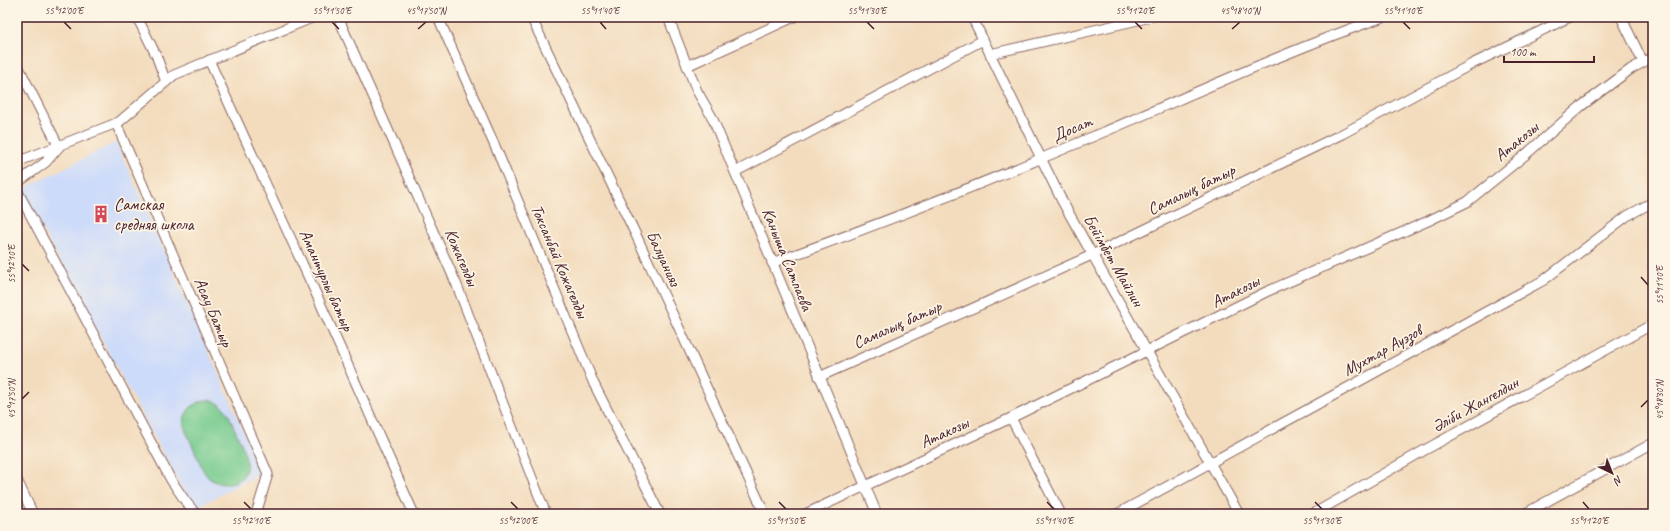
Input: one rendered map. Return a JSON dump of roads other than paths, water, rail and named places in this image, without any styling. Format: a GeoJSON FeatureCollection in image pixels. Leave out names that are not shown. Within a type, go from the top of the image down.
{"type":"FeatureCollection","features":[{"type":"Feature","properties":{"kind":"street"},"geometry":{"type":"LineString","coordinates":[[137,17],[156,55],[166,82]]}},
{"type":"Feature","properties":{"kind":"street"},"geometry":{"type":"LineString","coordinates":[[17,162],[116,123],[174,74],[314,17]]}},
{"type":"Feature","properties":{"kind":"street","name":"Кожагелды"},"geometry":{"type":"LineString","coordinates":[[338,17],[456,283],[546,514]]}},
{"type":"Feature","properties":{"kind":"street","name":"Токсанбай Кожагелды"},"geometry":{"type":"LineString","coordinates":[[438,17],[498,153],[594,384],[660,514]]}},
{"type":"Feature","properties":{"kind":"street","name":"Балуанияз"},"geometry":{"type":"LineString","coordinates":[[531,17],[636,235],[765,514]]}},
{"type":"Feature","properties":{"kind":"street","name":"Каныша Сатпаева"},"geometry":{"type":"LineString","coordinates":[[668,17],[697,90],[712,117],[877,514]]}},
{"type":"Feature","properties":{"kind":"street"},"geometry":{"type":"LineString","coordinates":[[687,66],[794,17]]}},
{"type":"Feature","properties":{"kind":"street","name":"Бейімбет Майлин"},"geometry":{"type":"LineString","coordinates":[[972,17],[1062,201],[1239,514]]}},
{"type":"Feature","properties":{"kind":"street"},"geometry":{"type":"LineString","coordinates":[[990,54],[1151,17]]}},
{"type":"Feature","properties":{"kind":"street","name":"Досат"},"geometry":{"type":"LineString","coordinates":[[772,263],[886,222],[1331,36],[1383,17]]}},
{"type":"Feature","properties":{"kind":"street","name":"Самалық батыр"},"geometry":{"type":"LineString","coordinates":[[819,377],[1092,255],[1342,134],[1472,64],[1570,17]]}},
{"type":"Feature","properties":{"kind":"street"},"geometry":{"type":"LineString","coordinates":[[1621,17],[1643,62]]}},
{"type":"Feature","properties":{"kind":"street"},"geometry":{"type":"LineString","coordinates":[[735,172],[983,40]]}},
{"type":"Feature","properties":{"kind":"street","name":"Атакозы"},"geometry":{"type":"LineString","coordinates":[[806,514],[1011,418],[1266,292],[1422,224],[1467,202],[1524,156],[1580,107],[1643,62],[1653,57]]}},
{"type":"Feature","properties":{"kind":"street","name":"Амантурлы батыр"},"geometry":{"type":"LineString","coordinates":[[210,60],[414,514]]}},
{"type":"Feature","properties":{"kind":"street"},"geometry":{"type":"LineString","coordinates":[[17,64],[59,146]]}},
{"type":"Feature","properties":{"kind":"street","name":"Асау Батыр"},"geometry":{"type":"LineString","coordinates":[[116,123],[268,474],[256,514]]}},
{"type":"Feature","properties":{"kind":"street"},"geometry":{"type":"LineString","coordinates":[[17,183],[46,162],[59,146]]}},
{"type":"Feature","properties":{"kind":"street"},"geometry":{"type":"LineString","coordinates":[[17,190],[171,480],[196,514]]}},
{"type":"Feature","properties":{"kind":"street","name":"Мухтар Ауэзов"},"geometry":{"type":"LineString","coordinates":[[1117,514],[1544,280],[1627,216],[1653,202]]}},
{"type":"Feature","properties":{"kind":"street","name":"Әліби Жангелдин"},"geometry":{"type":"LineString","coordinates":[[1314,514],[1423,450],[1653,324]]}},
{"type":"Feature","properties":{"kind":"street"},"geometry":{"type":"LineString","coordinates":[[1011,418],[1061,514]]}},
{"type":"Feature","properties":{"kind":"street"},"geometry":{"type":"LineString","coordinates":[[1524,514],[1653,443]]}},
{"type":"Feature","properties":{"kind":"street"},"geometry":{"type":"LineString","coordinates":[[17,480],[33,514]]}},
{"type":"Feature","properties":{"kind":"place","name":"Самская средняя школа"},"geometry":{"type":"Point","coordinates":[101,214]}}]}
